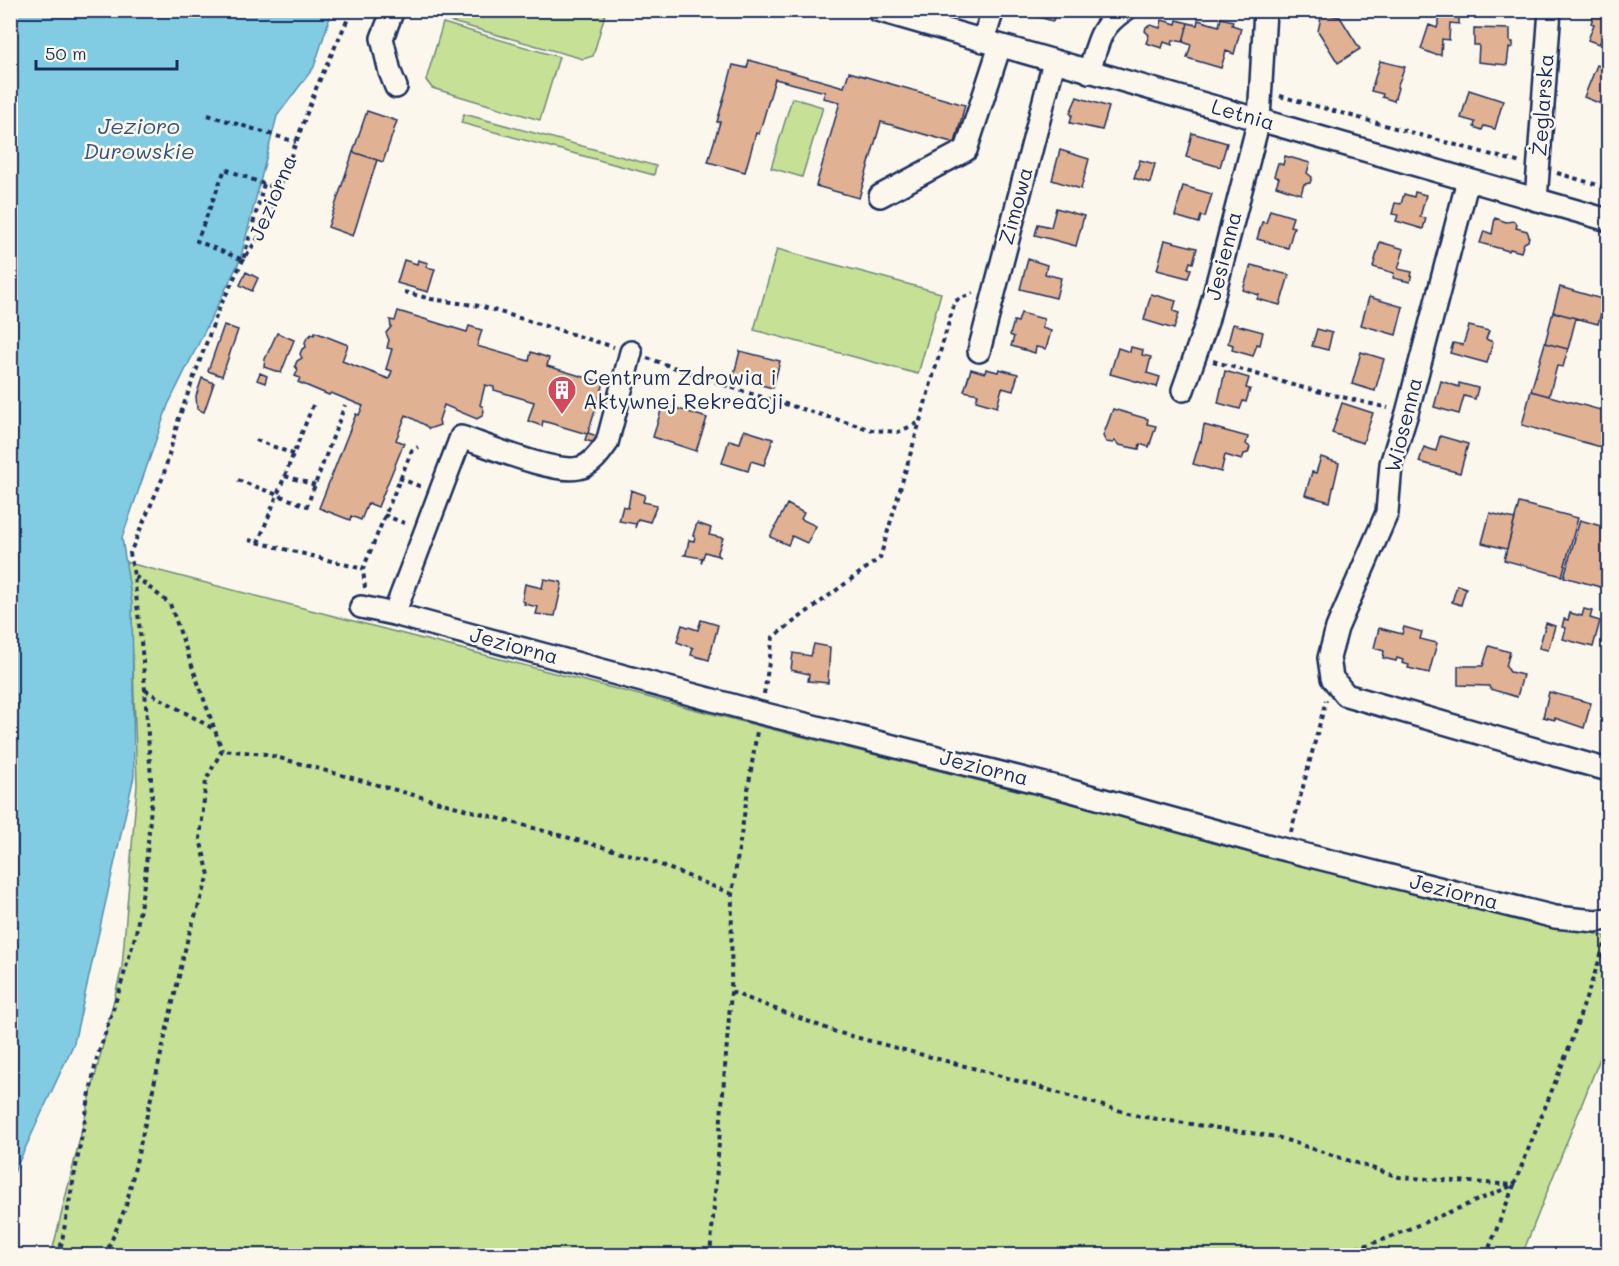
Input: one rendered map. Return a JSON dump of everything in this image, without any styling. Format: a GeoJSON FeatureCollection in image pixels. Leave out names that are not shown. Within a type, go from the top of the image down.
{"type":"FeatureCollection","features":[{"type":"Feature","properties":{"kind":"street"},"geometry":{"type":"LineString","coordinates":[[393,10],[382,38],[396,87]]}},
{"type":"Feature","properties":{"kind":"street","name":"Letnia"},"geometry":{"type":"LineString","coordinates":[[877,10],[1608,220]]}},
{"type":"Feature","properties":{"kind":"street"},"geometry":{"type":"LineString","coordinates":[[880,196],[966,150],[991,43],[993,10]]}},
{"type":"Feature","properties":{"kind":"street"},"geometry":{"type":"LineString","coordinates":[[1089,72],[1106,25],[1125,10]]}},
{"type":"Feature","properties":{"kind":"street","name":"Jesienna"},"geometry":{"type":"LineString","coordinates":[[1184,390],[1207,322],[1260,120],[1265,10]]}},
{"type":"Feature","properties":{"kind":"street","name":"Żeglarska"},"geometry":{"type":"LineString","coordinates":[[1536,200],[1550,10]]}},
{"type":"Feature","properties":{"kind":"street","name":"Zimowa"},"geometry":{"type":"LineString","coordinates":[[980,351],[995,285],[1054,62]]}},
{"type":"Feature","properties":{"kind":"street","name":"Wiosenna"},"geometry":{"type":"LineString","coordinates":[[1332,679],[1329,658],[1337,628],[1387,513],[1391,464],[1407,413],[1468,180]]}},
{"type":"Feature","properties":{"kind":"street"},"geometry":{"type":"LineString","coordinates":[[394,614],[461,437],[558,469],[581,468],[598,456],[607,443],[631,352]]}},
{"type":"Feature","properties":{"kind":"street","name":"Jeziorna"},"geometry":{"type":"LineString","coordinates":[[366,608],[761,713],[1061,788],[1286,850],[1555,917],[1596,921],[1608,919]]}},
{"type":"Feature","properties":{"kind":"street"},"geometry":{"type":"LineString","coordinates":[[1332,679],[1346,695],[1608,770]]}},
{"type":"Feature","properties":{"kind":"path","name":"Jeziorna"},"geometry":{"type":"LineString","coordinates":[[134,575],[130,554],[164,477],[179,418],[218,311],[243,260],[263,231],[317,86],[352,10]]}},
{"type":"Feature","properties":{"kind":"path"},"geometry":{"type":"LineString","coordinates":[[208,115],[296,142]]}},
{"type":"Feature","properties":{"kind":"path"},"geometry":{"type":"LineString","coordinates":[[264,184],[243,260],[197,241],[225,170],[279,189]]}},
{"type":"Feature","properties":{"kind":"path"},"geometry":{"type":"LineString","coordinates":[[710,1256],[731,992],[732,894],[773,637],[880,558],[928,400],[955,301],[995,285]]}},
{"type":"Feature","properties":{"kind":"path"},"geometry":{"type":"LineString","coordinates":[[404,292],[431,299],[480,306],[631,352],[741,391],[872,430],[898,432],[921,422]]}},
{"type":"Feature","properties":{"kind":"path"},"geometry":{"type":"LineString","coordinates":[[1196,356],[1296,386],[1407,413]]}},
{"type":"Feature","properties":{"kind":"path"},"geometry":{"type":"LineString","coordinates":[[258,543],[313,405]]}},
{"type":"Feature","properties":{"kind":"path"},"geometry":{"type":"LineString","coordinates":[[238,480],[307,506],[345,405]]}},
{"type":"Feature","properties":{"kind":"path"},"geometry":{"type":"LineString","coordinates":[[256,440],[293,454]]}},
{"type":"Feature","properties":{"kind":"path"},"geometry":{"type":"LineString","coordinates":[[366,608],[363,569],[412,450],[418,447]]}},
{"type":"Feature","properties":{"kind":"path"},"geometry":{"type":"LineString","coordinates":[[285,476],[315,485]]}},
{"type":"Feature","properties":{"kind":"path"},"geometry":{"type":"LineString","coordinates":[[384,515],[425,531]]}},
{"type":"Feature","properties":{"kind":"path"},"geometry":{"type":"LineString","coordinates":[[249,540],[363,569]]}},
{"type":"Feature","properties":{"kind":"path"},"geometry":{"type":"LineString","coordinates":[[59,1256],[96,1061],[132,944],[145,878],[152,794],[134,575]]}},
{"type":"Feature","properties":{"kind":"path"},"geometry":{"type":"LineString","coordinates":[[105,1256],[126,1206],[188,937],[209,875],[200,839],[206,780],[222,750],[170,604],[134,575]]}},
{"type":"Feature","properties":{"kind":"path"},"geometry":{"type":"LineString","coordinates":[[1286,850],[1332,679]]}},
{"type":"Feature","properties":{"kind":"path"},"geometry":{"type":"LineString","coordinates":[[145,690],[215,730]]}},
{"type":"Feature","properties":{"kind":"path"},"geometry":{"type":"LineString","coordinates":[[222,750],[265,754],[646,859],[732,894]]}},
{"type":"Feature","properties":{"kind":"path"},"geometry":{"type":"LineString","coordinates":[[1486,1256],[1568,1050],[1608,934]]}},
{"type":"Feature","properties":{"kind":"path"},"geometry":{"type":"LineString","coordinates":[[731,992],[836,1032],[1138,1116],[1278,1137],[1399,1177],[1514,1185]]}},
{"type":"Feature","properties":{"kind":"path"},"geometry":{"type":"LineString","coordinates":[[1330,1256],[1380,1241],[1514,1185]]}},
{"type":"Feature","properties":{"kind":"green space"},"geometry":{"type":"Polygon","coordinates":[[[447,10],[606,11],[593,56],[583,59],[445,20],[447,10]]]}},
{"type":"Feature","properties":{"kind":"green space"},"geometry":{"type":"Polygon","coordinates":[[[443,23],[559,57],[540,120],[432,88],[426,80],[443,23]]]}},
{"type":"Feature","properties":{"kind":"green space"},"geometry":{"type":"Polygon","coordinates":[[[792,98],[823,107],[802,177],[771,168],[792,98]]]}},
{"type":"Feature","properties":{"kind":"green space"},"geometry":{"type":"Polygon","coordinates":[[[464,114],[656,166],[654,175],[461,123],[464,114]]]}},
{"type":"Feature","properties":{"kind":"green space"},"geometry":{"type":"Polygon","coordinates":[[[777,249],[941,293],[918,374],[754,330],[777,249]]]}},
{"type":"Feature","properties":{"kind":"green space"},"geometry":{"type":"Polygon","coordinates":[[[125,562],[767,728],[1608,937],[1608,1038],[1522,1255],[51,1256],[122,967],[137,785],[131,605],[125,562]]]}},
{"type":"Feature","properties":{"kind":"water","name":"Jezioro Durowskie"},"geometry":{"type":"Polygon","coordinates":[[[11,10],[332,11],[314,67],[277,116],[240,260],[168,405],[122,538],[132,603],[134,776],[74,1043],[11,1179],[11,10]]]}},
{"type":"Feature","properties":{"kind":"building"},"geometry":{"type":"Polygon","coordinates":[[[1025,10],[1056,10],[1053,21],[1024,13],[1025,10]]]}},
{"type":"Feature","properties":{"kind":"building"},"geometry":{"type":"Polygon","coordinates":[[[1441,10],[1460,10],[1459,14],[1441,13],[1441,10]]]}},
{"type":"Feature","properties":{"kind":"building"},"geometry":{"type":"Polygon","coordinates":[[[1596,10],[1608,10],[1608,44],[1588,40],[1596,10]]]}},
{"type":"Feature","properties":{"kind":"building"},"geometry":{"type":"Polygon","coordinates":[[[1322,13],[1340,17],[1360,49],[1338,63],[1318,31],[1322,13]]]}},
{"type":"Feature","properties":{"kind":"building"},"geometry":{"type":"Polygon","coordinates":[[[1441,13],[1459,14],[1459,24],[1450,23],[1449,40],[1442,39],[1441,55],[1421,49],[1429,25],[1437,28],[1441,13]]]}},
{"type":"Feature","properties":{"kind":"building"},"geometry":{"type":"Polygon","coordinates":[[[1221,18],[1233,21],[1232,25],[1241,28],[1234,54],[1226,51],[1221,68],[1187,58],[1191,45],[1183,42],[1188,23],[1197,25],[1198,20],[1219,26],[1221,18]]]}},
{"type":"Feature","properties":{"kind":"building"},"geometry":{"type":"Polygon","coordinates":[[[1162,20],[1176,24],[1177,20],[1188,23],[1183,42],[1173,40],[1172,45],[1164,42],[1162,48],[1146,43],[1149,35],[1145,31],[1146,27],[1151,25],[1160,28],[1162,20]]]}},
{"type":"Feature","properties":{"kind":"building"},"geometry":{"type":"Polygon","coordinates":[[[1474,28],[1510,29],[1510,42],[1513,42],[1513,47],[1509,48],[1507,65],[1478,62],[1479,45],[1474,45],[1474,28]]]}},
{"type":"Feature","properties":{"kind":"building"},"geometry":{"type":"Polygon","coordinates":[[[749,60],[844,87],[849,72],[965,105],[955,143],[881,122],[859,198],[816,186],[840,102],[823,98],[825,92],[775,79],[745,172],[708,162],[733,65],[747,68],[749,60]]]}},
{"type":"Feature","properties":{"kind":"building"},"geometry":{"type":"Polygon","coordinates":[[[1380,61],[1405,67],[1394,101],[1382,97],[1383,94],[1371,91],[1380,61]]]}},
{"type":"Feature","properties":{"kind":"building"},"geometry":{"type":"Polygon","coordinates":[[[1597,65],[1608,69],[1606,106],[1584,97],[1597,65]]]}},
{"type":"Feature","properties":{"kind":"building"},"geometry":{"type":"Polygon","coordinates":[[[1469,90],[1503,101],[1495,129],[1484,126],[1482,130],[1474,127],[1475,122],[1461,118],[1469,90]]]}},
{"type":"Feature","properties":{"kind":"building"},"geometry":{"type":"Polygon","coordinates":[[[1077,97],[1109,107],[1102,130],[1070,123],[1072,115],[1070,113],[1077,97]]]}},
{"type":"Feature","properties":{"kind":"building"},"geometry":{"type":"Polygon","coordinates":[[[367,111],[397,121],[383,162],[353,152],[367,111]]]}},
{"type":"Feature","properties":{"kind":"building"},"geometry":{"type":"Polygon","coordinates":[[[1192,133],[1227,143],[1220,167],[1186,157],[1192,133]]]}},
{"type":"Feature","properties":{"kind":"building"},"geometry":{"type":"Polygon","coordinates":[[[1060,150],[1089,159],[1081,189],[1052,180],[1060,150]]]}},
{"type":"Feature","properties":{"kind":"building"},"geometry":{"type":"Polygon","coordinates":[[[353,152],[377,160],[353,236],[328,227],[353,152]]]}},
{"type":"Feature","properties":{"kind":"building"},"geometry":{"type":"Polygon","coordinates":[[[1285,156],[1310,163],[1307,173],[1312,177],[1310,183],[1304,184],[1301,194],[1276,186],[1279,178],[1274,176],[1278,163],[1283,165],[1285,156]]]}},
{"type":"Feature","properties":{"kind":"building"},"geometry":{"type":"Polygon","coordinates":[[[1140,160],[1155,164],[1150,183],[1134,178],[1140,160]]]}},
{"type":"Feature","properties":{"kind":"building"},"geometry":{"type":"Polygon","coordinates":[[[1183,186],[1212,194],[1205,217],[1201,216],[1199,223],[1175,216],[1183,186]]]}},
{"type":"Feature","properties":{"kind":"building"},"geometry":{"type":"Polygon","coordinates":[[[1415,192],[1426,195],[1420,217],[1426,218],[1423,229],[1396,221],[1398,215],[1392,214],[1395,203],[1401,204],[1404,194],[1414,197],[1415,192]]]}},
{"type":"Feature","properties":{"kind":"building"},"geometry":{"type":"Polygon","coordinates":[[[1056,208],[1084,216],[1076,246],[1035,235],[1038,224],[1051,227],[1056,208]]]}},
{"type":"Feature","properties":{"kind":"building"},"geometry":{"type":"Polygon","coordinates":[[[1270,210],[1293,217],[1290,226],[1294,227],[1288,248],[1257,239],[1262,222],[1266,223],[1270,210]]]}},
{"type":"Feature","properties":{"kind":"building"},"geometry":{"type":"Polygon","coordinates":[[[1495,218],[1506,222],[1514,221],[1516,228],[1527,231],[1528,241],[1524,243],[1521,252],[1480,243],[1484,231],[1492,234],[1495,218]]]}},
{"type":"Feature","properties":{"kind":"building"},"geometry":{"type":"Polygon","coordinates":[[[1165,240],[1197,248],[1193,263],[1190,262],[1188,268],[1191,269],[1188,278],[1157,270],[1165,240]]]}},
{"type":"Feature","properties":{"kind":"building"},"geometry":{"type":"Polygon","coordinates":[[[1380,242],[1404,249],[1398,269],[1412,272],[1410,282],[1393,278],[1394,273],[1373,267],[1380,242]]]}},
{"type":"Feature","properties":{"kind":"building"},"geometry":{"type":"Polygon","coordinates":[[[1028,259],[1047,265],[1045,274],[1061,278],[1056,298],[1020,289],[1028,259]]]}},
{"type":"Feature","properties":{"kind":"building"},"geometry":{"type":"Polygon","coordinates":[[[404,260],[417,264],[418,260],[428,263],[426,267],[435,269],[428,292],[397,283],[404,260]]]}},
{"type":"Feature","properties":{"kind":"building"},"geometry":{"type":"Polygon","coordinates":[[[1251,265],[1289,275],[1280,305],[1257,299],[1259,295],[1243,290],[1251,265]]]}},
{"type":"Feature","properties":{"kind":"building"},"geometry":{"type":"Polygon","coordinates":[[[246,272],[258,278],[252,291],[240,285],[246,272]]]}},
{"type":"Feature","properties":{"kind":"building"},"geometry":{"type":"Polygon","coordinates":[[[1560,287],[1605,300],[1598,324],[1553,312],[1560,287]]]}},
{"type":"Feature","properties":{"kind":"building"},"geometry":{"type":"Polygon","coordinates":[[[1151,294],[1176,301],[1173,311],[1179,313],[1174,329],[1144,320],[1151,294]]]}},
{"type":"Feature","properties":{"kind":"building"},"geometry":{"type":"Polygon","coordinates":[[[1369,297],[1403,307],[1396,335],[1361,325],[1369,297]]]}},
{"type":"Feature","properties":{"kind":"building","name":"Centrum Zdrowia i Aktywnej Rekreacji"},"geometry":{"type":"Polygon","coordinates":[[[398,311],[467,332],[469,326],[482,330],[477,346],[529,361],[531,352],[549,358],[547,366],[604,383],[588,433],[597,436],[595,443],[585,440],[587,434],[543,421],[542,426],[528,421],[534,402],[485,385],[480,405],[484,411],[477,419],[444,405],[439,420],[440,425],[429,429],[406,415],[396,440],[404,443],[378,507],[368,503],[361,520],[351,516],[350,520],[319,508],[356,414],[359,415],[363,406],[298,382],[300,378],[295,376],[298,370],[295,366],[297,361],[302,358],[300,354],[306,347],[307,338],[315,332],[348,345],[342,361],[389,379],[392,371],[386,369],[392,349],[387,348],[389,340],[386,333],[391,327],[390,320],[395,321],[398,311]]]}},
{"type":"Feature","properties":{"kind":"building"},"geometry":{"type":"Polygon","coordinates":[[[1553,312],[1576,318],[1568,349],[1545,343],[1553,312]]]}},
{"type":"Feature","properties":{"kind":"building"},"geometry":{"type":"Polygon","coordinates":[[[1021,313],[1044,319],[1042,328],[1051,331],[1046,349],[1036,347],[1035,353],[1011,346],[1014,337],[1010,335],[1014,321],[1018,322],[1021,313]]]}},
{"type":"Feature","properties":{"kind":"building"},"geometry":{"type":"Polygon","coordinates":[[[1233,324],[1263,332],[1260,345],[1257,344],[1253,356],[1232,350],[1233,345],[1228,343],[1233,324]]]}},
{"type":"Feature","properties":{"kind":"building"},"geometry":{"type":"Polygon","coordinates":[[[224,325],[238,330],[222,376],[208,371],[224,325]]]}},
{"type":"Feature","properties":{"kind":"building"},"geometry":{"type":"Polygon","coordinates":[[[1469,326],[1489,331],[1486,339],[1493,342],[1487,363],[1450,353],[1453,343],[1463,345],[1469,326]]]}},
{"type":"Feature","properties":{"kind":"building"},"geometry":{"type":"Polygon","coordinates":[[[1317,329],[1332,333],[1328,350],[1312,346],[1317,329]]]}},
{"type":"Feature","properties":{"kind":"building"},"geometry":{"type":"Polygon","coordinates":[[[277,333],[294,340],[281,373],[264,367],[265,359],[277,333]]]}},
{"type":"Feature","properties":{"kind":"building"},"geometry":{"type":"Polygon","coordinates":[[[1545,343],[1568,349],[1563,367],[1557,366],[1549,396],[1531,391],[1545,343]]]}},
{"type":"Feature","properties":{"kind":"building"},"geometry":{"type":"Polygon","coordinates":[[[1131,347],[1143,350],[1142,355],[1151,357],[1147,373],[1160,377],[1157,387],[1110,374],[1118,348],[1130,352],[1131,347]]]}},
{"type":"Feature","properties":{"kind":"building"},"geometry":{"type":"Polygon","coordinates":[[[740,351],[780,361],[773,388],[733,378],[740,351]]]}},
{"type":"Feature","properties":{"kind":"building"},"geometry":{"type":"Polygon","coordinates":[[[1361,352],[1384,359],[1375,391],[1352,384],[1361,352]]]}},
{"type":"Feature","properties":{"kind":"building"},"geometry":{"type":"Polygon","coordinates":[[[971,369],[985,373],[986,369],[998,372],[999,369],[1018,374],[1013,391],[1002,388],[997,407],[976,401],[978,394],[964,391],[971,369]]]}},
{"type":"Feature","properties":{"kind":"building"},"geometry":{"type":"Polygon","coordinates":[[[1225,371],[1249,378],[1246,388],[1250,389],[1246,402],[1243,401],[1240,409],[1218,403],[1225,371]]]}},
{"type":"Feature","properties":{"kind":"building"},"geometry":{"type":"Polygon","coordinates":[[[260,373],[267,376],[265,383],[257,380],[260,373]]]}},
{"type":"Feature","properties":{"kind":"building"},"geometry":{"type":"Polygon","coordinates":[[[202,378],[214,383],[204,412],[197,409],[196,396],[202,378]]]}},
{"type":"Feature","properties":{"kind":"building"},"geometry":{"type":"Polygon","coordinates":[[[1441,381],[1459,387],[1459,383],[1478,388],[1475,399],[1464,396],[1459,414],[1434,407],[1441,381]]]}},
{"type":"Feature","properties":{"kind":"building"},"geometry":{"type":"Polygon","coordinates":[[[1531,391],[1608,412],[1608,449],[1522,425],[1531,391]]]}},
{"type":"Feature","properties":{"kind":"building"},"geometry":{"type":"Polygon","coordinates":[[[1342,403],[1373,413],[1363,443],[1332,433],[1342,403]]]}},
{"type":"Feature","properties":{"kind":"building"},"geometry":{"type":"Polygon","coordinates":[[[663,404],[707,418],[696,451],[653,437],[663,404]]]}},
{"type":"Feature","properties":{"kind":"building"},"geometry":{"type":"Polygon","coordinates":[[[1113,409],[1148,419],[1147,424],[1156,426],[1149,447],[1140,444],[1139,449],[1119,445],[1115,441],[1106,442],[1103,436],[1113,409]]]}},
{"type":"Feature","properties":{"kind":"building"},"geometry":{"type":"Polygon","coordinates":[[[1204,425],[1248,437],[1246,444],[1250,447],[1248,453],[1244,454],[1242,460],[1225,455],[1221,472],[1193,464],[1204,425]]]}},
{"type":"Feature","properties":{"kind":"building"},"geometry":{"type":"Polygon","coordinates":[[[744,430],[773,439],[764,465],[751,461],[748,471],[722,463],[729,440],[740,443],[744,430]]]}},
{"type":"Feature","properties":{"kind":"building"},"geometry":{"type":"Polygon","coordinates":[[[1440,436],[1468,444],[1460,473],[1419,462],[1424,447],[1436,451],[1440,436]]]}},
{"type":"Feature","properties":{"kind":"building"},"geometry":{"type":"Polygon","coordinates":[[[1321,457],[1339,463],[1330,502],[1305,495],[1312,472],[1316,473],[1321,457]]]}},
{"type":"Feature","properties":{"kind":"building"},"geometry":{"type":"Polygon","coordinates":[[[631,490],[645,495],[643,502],[657,505],[650,522],[638,519],[635,528],[636,524],[619,521],[623,506],[628,508],[631,490]]]}},
{"type":"Feature","properties":{"kind":"building"},"geometry":{"type":"Polygon","coordinates":[[[1519,503],[1578,518],[1562,576],[1504,560],[1519,503]]]}},
{"type":"Feature","properties":{"kind":"building"},"geometry":{"type":"Polygon","coordinates":[[[787,504],[804,513],[801,519],[816,526],[807,543],[792,536],[788,545],[770,537],[787,504]]]}},
{"type":"Feature","properties":{"kind":"building"},"geometry":{"type":"Polygon","coordinates":[[[1490,513],[1515,519],[1507,549],[1482,543],[1490,513]]]}},
{"type":"Feature","properties":{"kind":"building"},"geometry":{"type":"Polygon","coordinates":[[[1580,520],[1608,528],[1608,571],[1604,588],[1564,577],[1580,520]]]}},
{"type":"Feature","properties":{"kind":"building"},"geometry":{"type":"Polygon","coordinates":[[[697,523],[711,528],[709,535],[723,538],[717,555],[721,557],[705,552],[701,563],[702,558],[684,555],[689,540],[694,541],[695,536],[693,535],[697,523]]]}},
{"type":"Feature","properties":{"kind":"building"},"geometry":{"type":"Polygon","coordinates":[[[1608,571],[1608,589],[1604,588],[1608,571]]]}},
{"type":"Feature","properties":{"kind":"building"},"geometry":{"type":"Polygon","coordinates":[[[544,579],[562,584],[555,616],[536,614],[538,607],[524,604],[525,602],[522,601],[525,584],[542,588],[544,579]]]}},
{"type":"Feature","properties":{"kind":"building"},"geometry":{"type":"Polygon","coordinates":[[[1457,585],[1466,588],[1461,605],[1452,602],[1457,585]]]}},
{"type":"Feature","properties":{"kind":"building"},"geometry":{"type":"Polygon","coordinates":[[[1584,609],[1592,611],[1590,618],[1600,621],[1593,647],[1563,639],[1566,628],[1562,627],[1564,619],[1568,620],[1570,613],[1582,616],[1584,609]]]}},
{"type":"Feature","properties":{"kind":"building"},"geometry":{"type":"Polygon","coordinates":[[[701,620],[718,625],[709,660],[691,655],[693,648],[677,642],[682,625],[698,630],[701,620]]]}},
{"type":"Feature","properties":{"kind":"building"},"geometry":{"type":"Polygon","coordinates":[[[1546,623],[1555,626],[1548,650],[1539,648],[1546,623]]]}},
{"type":"Feature","properties":{"kind":"building"},"geometry":{"type":"Polygon","coordinates":[[[1404,627],[1422,632],[1420,639],[1437,643],[1429,673],[1408,668],[1409,665],[1397,658],[1396,661],[1383,658],[1384,651],[1374,648],[1379,628],[1402,634],[1404,627]]]}},
{"type":"Feature","properties":{"kind":"building"},"geometry":{"type":"Polygon","coordinates":[[[814,644],[830,647],[828,683],[808,681],[809,674],[791,670],[793,653],[811,656],[814,644]]]}},
{"type":"Feature","properties":{"kind":"building"},"geometry":{"type":"Polygon","coordinates":[[[1489,646],[1510,652],[1506,666],[1510,672],[1523,675],[1517,697],[1490,689],[1489,686],[1458,685],[1458,666],[1483,666],[1489,646]]]}},
{"type":"Feature","properties":{"kind":"building"},"geometry":{"type":"Polygon","coordinates":[[[1549,692],[1591,703],[1584,728],[1555,718],[1555,720],[1543,717],[1549,692]]]}},
{"type":"Feature","properties":{"kind":"place","name":"Centrum Zdrowia i Aktywnej Rekreacji"},"geometry":{"type":"Point","coordinates":[562,416]}}]}
